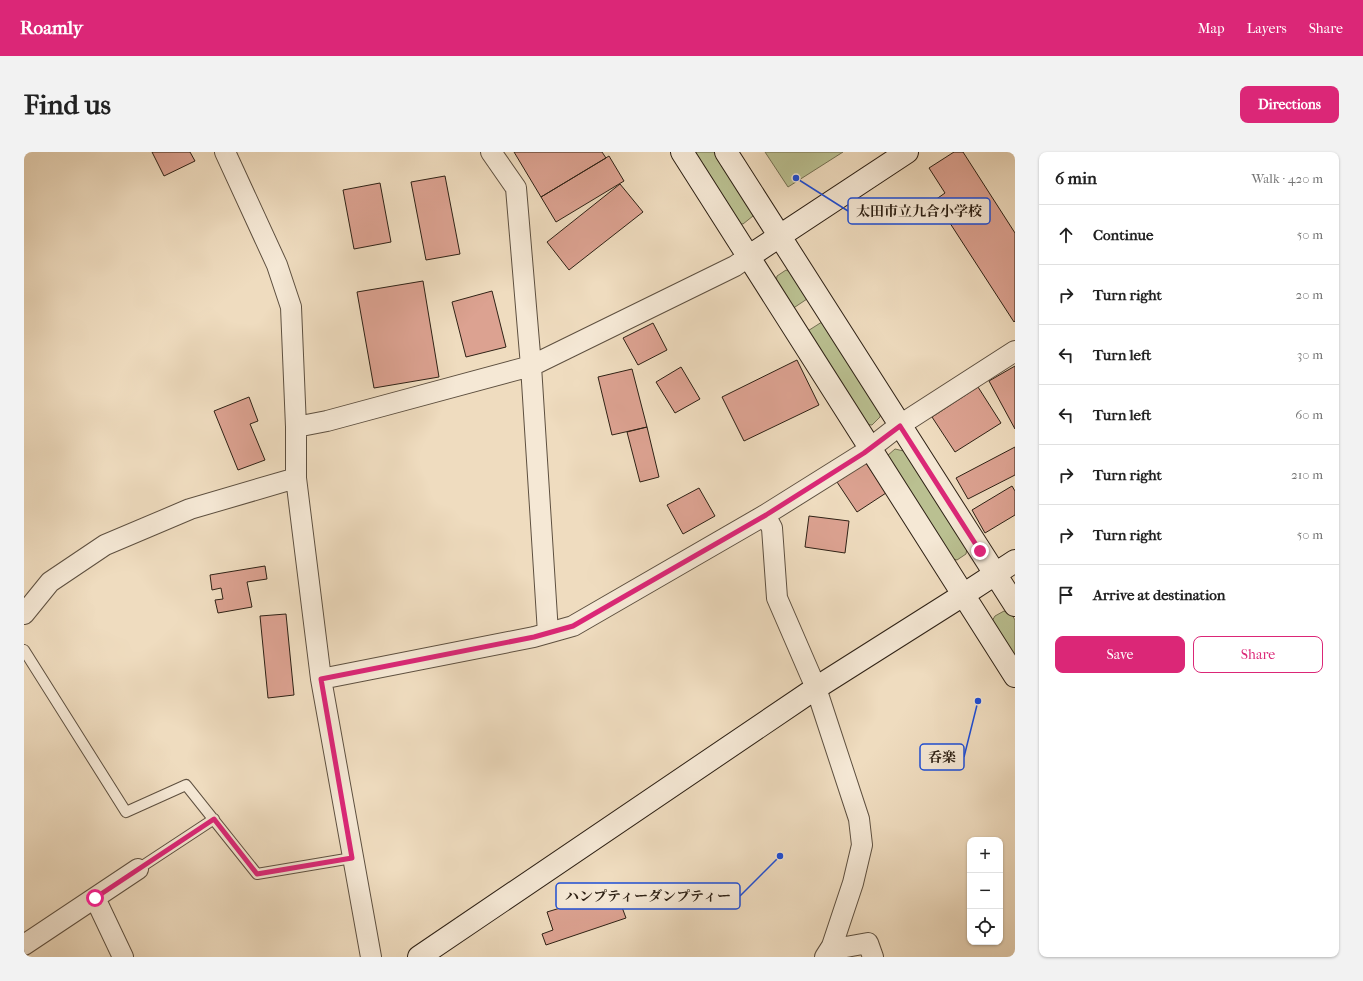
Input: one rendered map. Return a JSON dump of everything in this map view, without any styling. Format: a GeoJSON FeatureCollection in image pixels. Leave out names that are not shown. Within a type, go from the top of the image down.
{"type":"FeatureCollection","features":[{"type":"Feature","properties":{"kind":"street"},"geometry":{"type":"LineString","coordinates":[[225,152],[277,265],[291,307],[296,427],[296,478],[321,679],[371,957]]}},
{"type":"Feature","properties":{"kind":"street"},"geometry":{"type":"LineString","coordinates":[[491,152],[516,188],[531,366],[548,633]]}},
{"type":"Feature","properties":{"kind":"street"},"geometry":{"type":"LineString","coordinates":[[682,152],[1015,676]]}},
{"type":"Feature","properties":{"kind":"street"},"geometry":{"type":"LineString","coordinates":[[726,152],[1015,605]]}},
{"type":"Feature","properties":{"kind":"street"},"geometry":{"type":"LineString","coordinates":[[296,427],[342,417],[531,366],[735,266],[908,152]]}},
{"type":"Feature","properties":{"kind":"street"},"geometry":{"type":"LineString","coordinates":[[321,679],[548,633],[573,626],[766,515],[870,448],[900,426],[1015,351]]}},
{"type":"Feature","properties":{"kind":"street"},"geometry":{"type":"LineString","coordinates":[[24,614],[50,582],[105,545],[190,509],[296,478]]}},
{"type":"Feature","properties":{"kind":"street"},"geometry":{"type":"LineString","coordinates":[[766,515],[772,528],[777,598],[816,688],[859,819],[862,846],[853,883],[828,951]]}},
{"type":"Feature","properties":{"kind":"street"},"geometry":{"type":"LineString","coordinates":[[419,957],[816,688],[1015,561]]}},
{"type":"Feature","properties":{"kind":"street"},"geometry":{"type":"LineString","coordinates":[[24,945],[138,869]]}},
{"type":"Feature","properties":{"kind":"street"},"geometry":{"type":"LineString","coordinates":[[95,898],[123,957]]}},
{"type":"Feature","properties":{"kind":"street"},"geometry":{"type":"LineString","coordinates":[[828,951],[868,943],[873,957]]}},
{"type":"Feature","properties":{"kind":"lane"},"geometry":{"type":"LineString","coordinates":[[24,650],[126,812],[186,785],[257,874],[352,858]]}},
{"type":"Feature","properties":{"kind":"lane"},"geometry":{"type":"LineString","coordinates":[[138,869],[214,819]]}},
{"type":"Feature","properties":{"kind":"green space"},"geometry":{"type":"Polygon","coordinates":[[[688,152],[718,152],[752,205],[753,216],[743,224],[732,222],[688,152]]]}},
{"type":"Feature","properties":{"kind":"green space"},"geometry":{"type":"Polygon","coordinates":[[[765,152],[843,152],[788,187],[765,152]]]}},
{"type":"Feature","properties":{"kind":"green space"},"geometry":{"type":"Polygon","coordinates":[[[786,270],[795,274],[810,297],[789,311],[775,289],[777,276],[786,270]]]}},
{"type":"Feature","properties":{"kind":"green space"},"geometry":{"type":"Polygon","coordinates":[[[825,320],[881,408],[880,417],[872,425],[862,424],[803,334],[825,320]]]}},
{"type":"Feature","properties":{"kind":"green space"},"geometry":{"type":"Polygon","coordinates":[[[895,449],[908,452],[968,543],[966,554],[957,560],[947,557],[887,456],[895,449]]]}},
{"type":"Feature","properties":{"kind":"green space"},"geometry":{"type":"Polygon","coordinates":[[[1004,611],[1012,615],[1015,620],[1015,663],[992,621],[995,616],[1004,611]]]}},
{"type":"Feature","properties":{"kind":"building"},"geometry":{"type":"Polygon","coordinates":[[[152,152],[190,152],[195,161],[164,176],[152,152]]]}},
{"type":"Feature","properties":{"kind":"building"},"geometry":{"type":"Polygon","coordinates":[[[514,152],[602,152],[606,158],[541,197],[514,152]]]}},
{"type":"Feature","properties":{"kind":"building"},"geometry":{"type":"Polygon","coordinates":[[[954,152],[963,152],[1015,233],[1014,322],[935,200],[945,193],[929,168],[954,152]]]}},
{"type":"Feature","properties":{"kind":"building"},"geometry":{"type":"Polygon","coordinates":[[[609,156],[624,181],[556,222],[541,197],[609,156]]]}},
{"type":"Feature","properties":{"kind":"building"},"geometry":{"type":"Polygon","coordinates":[[[445,176],[460,254],[426,260],[411,182],[445,176]]]}},
{"type":"Feature","properties":{"kind":"building"},"geometry":{"type":"Polygon","coordinates":[[[380,183],[391,242],[354,249],[343,190],[380,183]]]}},
{"type":"Feature","properties":{"kind":"building"},"geometry":{"type":"Polygon","coordinates":[[[620,184],[643,212],[569,270],[547,242],[620,184]]]}},
{"type":"Feature","properties":{"kind":"building"},"geometry":{"type":"Polygon","coordinates":[[[423,281],[439,377],[374,388],[357,292],[423,281]]]}},
{"type":"Feature","properties":{"kind":"building"},"geometry":{"type":"Polygon","coordinates":[[[492,291],[506,347],[466,357],[452,302],[492,291]]]}},
{"type":"Feature","properties":{"kind":"building"},"geometry":{"type":"Polygon","coordinates":[[[653,323],[667,350],[638,365],[623,338],[653,323]]]}},
{"type":"Feature","properties":{"kind":"building"},"geometry":{"type":"Polygon","coordinates":[[[797,360],[819,405],[744,441],[722,397],[797,360]]]}},
{"type":"Feature","properties":{"kind":"building"},"geometry":{"type":"Polygon","coordinates":[[[1015,366],[1015,429],[989,381],[1015,366]]]}},
{"type":"Feature","properties":{"kind":"building"},"geometry":{"type":"Polygon","coordinates":[[[681,367],[700,399],[675,413],[656,382],[681,367]]]}},
{"type":"Feature","properties":{"kind":"building"},"geometry":{"type":"Polygon","coordinates":[[[632,369],[647,427],[612,435],[598,377],[632,369]]]}},
{"type":"Feature","properties":{"kind":"building"},"geometry":{"type":"Polygon","coordinates":[[[978,387],[1001,423],[955,452],[932,417],[978,387]]]}},
{"type":"Feature","properties":{"kind":"building"},"geometry":{"type":"Polygon","coordinates":[[[249,397],[258,421],[250,424],[265,460],[238,470],[214,411],[249,397]]]}},
{"type":"Feature","properties":{"kind":"building"},"geometry":{"type":"Polygon","coordinates":[[[647,427],[659,477],[640,482],[627,432],[647,427]]]}},
{"type":"Feature","properties":{"kind":"building"},"geometry":{"type":"Polygon","coordinates":[[[1015,447],[1015,475],[968,499],[956,478],[1015,447]]]}},
{"type":"Feature","properties":{"kind":"building"},"geometry":{"type":"Polygon","coordinates":[[[866,463],[886,493],[857,512],[837,482],[866,463]]]}},
{"type":"Feature","properties":{"kind":"building"},"geometry":{"type":"Polygon","coordinates":[[[1012,486],[1015,491],[1015,515],[985,533],[972,510],[1012,486]]]}},
{"type":"Feature","properties":{"kind":"building"},"geometry":{"type":"Polygon","coordinates":[[[699,488],[715,516],[683,534],[667,505],[699,488]]]}},
{"type":"Feature","properties":{"kind":"building"},"geometry":{"type":"Polygon","coordinates":[[[809,516],[849,521],[845,553],[805,547],[809,516]]]}},
{"type":"Feature","properties":{"kind":"building"},"geometry":{"type":"Polygon","coordinates":[[[265,566],[267,579],[247,582],[252,607],[218,613],[215,600],[223,599],[221,588],[212,590],[210,575],[265,566]]]}},
{"type":"Feature","properties":{"kind":"building"},"geometry":{"type":"Polygon","coordinates":[[[286,614],[294,695],[268,698],[260,616],[286,614]]]}},
{"type":"Feature","properties":{"kind":"building"},"geometry":{"type":"Polygon","coordinates":[[[616,891],[626,918],[546,945],[542,934],[553,930],[547,912],[616,891]]]}},
{"type":"Feature","properties":{"kind":"place","name":"太田市立九合小学校"},"geometry":{"type":"Point","coordinates":[796,178]}},
{"type":"Feature","properties":{"kind":"place","name":"呑楽"},"geometry":{"type":"Point","coordinates":[978,701]}},
{"type":"Feature","properties":{"kind":"place","name":"ハンプティーダンプティー"},"geometry":{"type":"Point","coordinates":[780,856]}},
{"type":"Feature","properties":{"kind":"route"},"geometry":{"type":"LineString","coordinates":[[95,898],[214,819],[257,874],[352,858],[321,679],[534,637],[573,626],[766,515],[864,453],[900,426],[980,551]]}}]}
